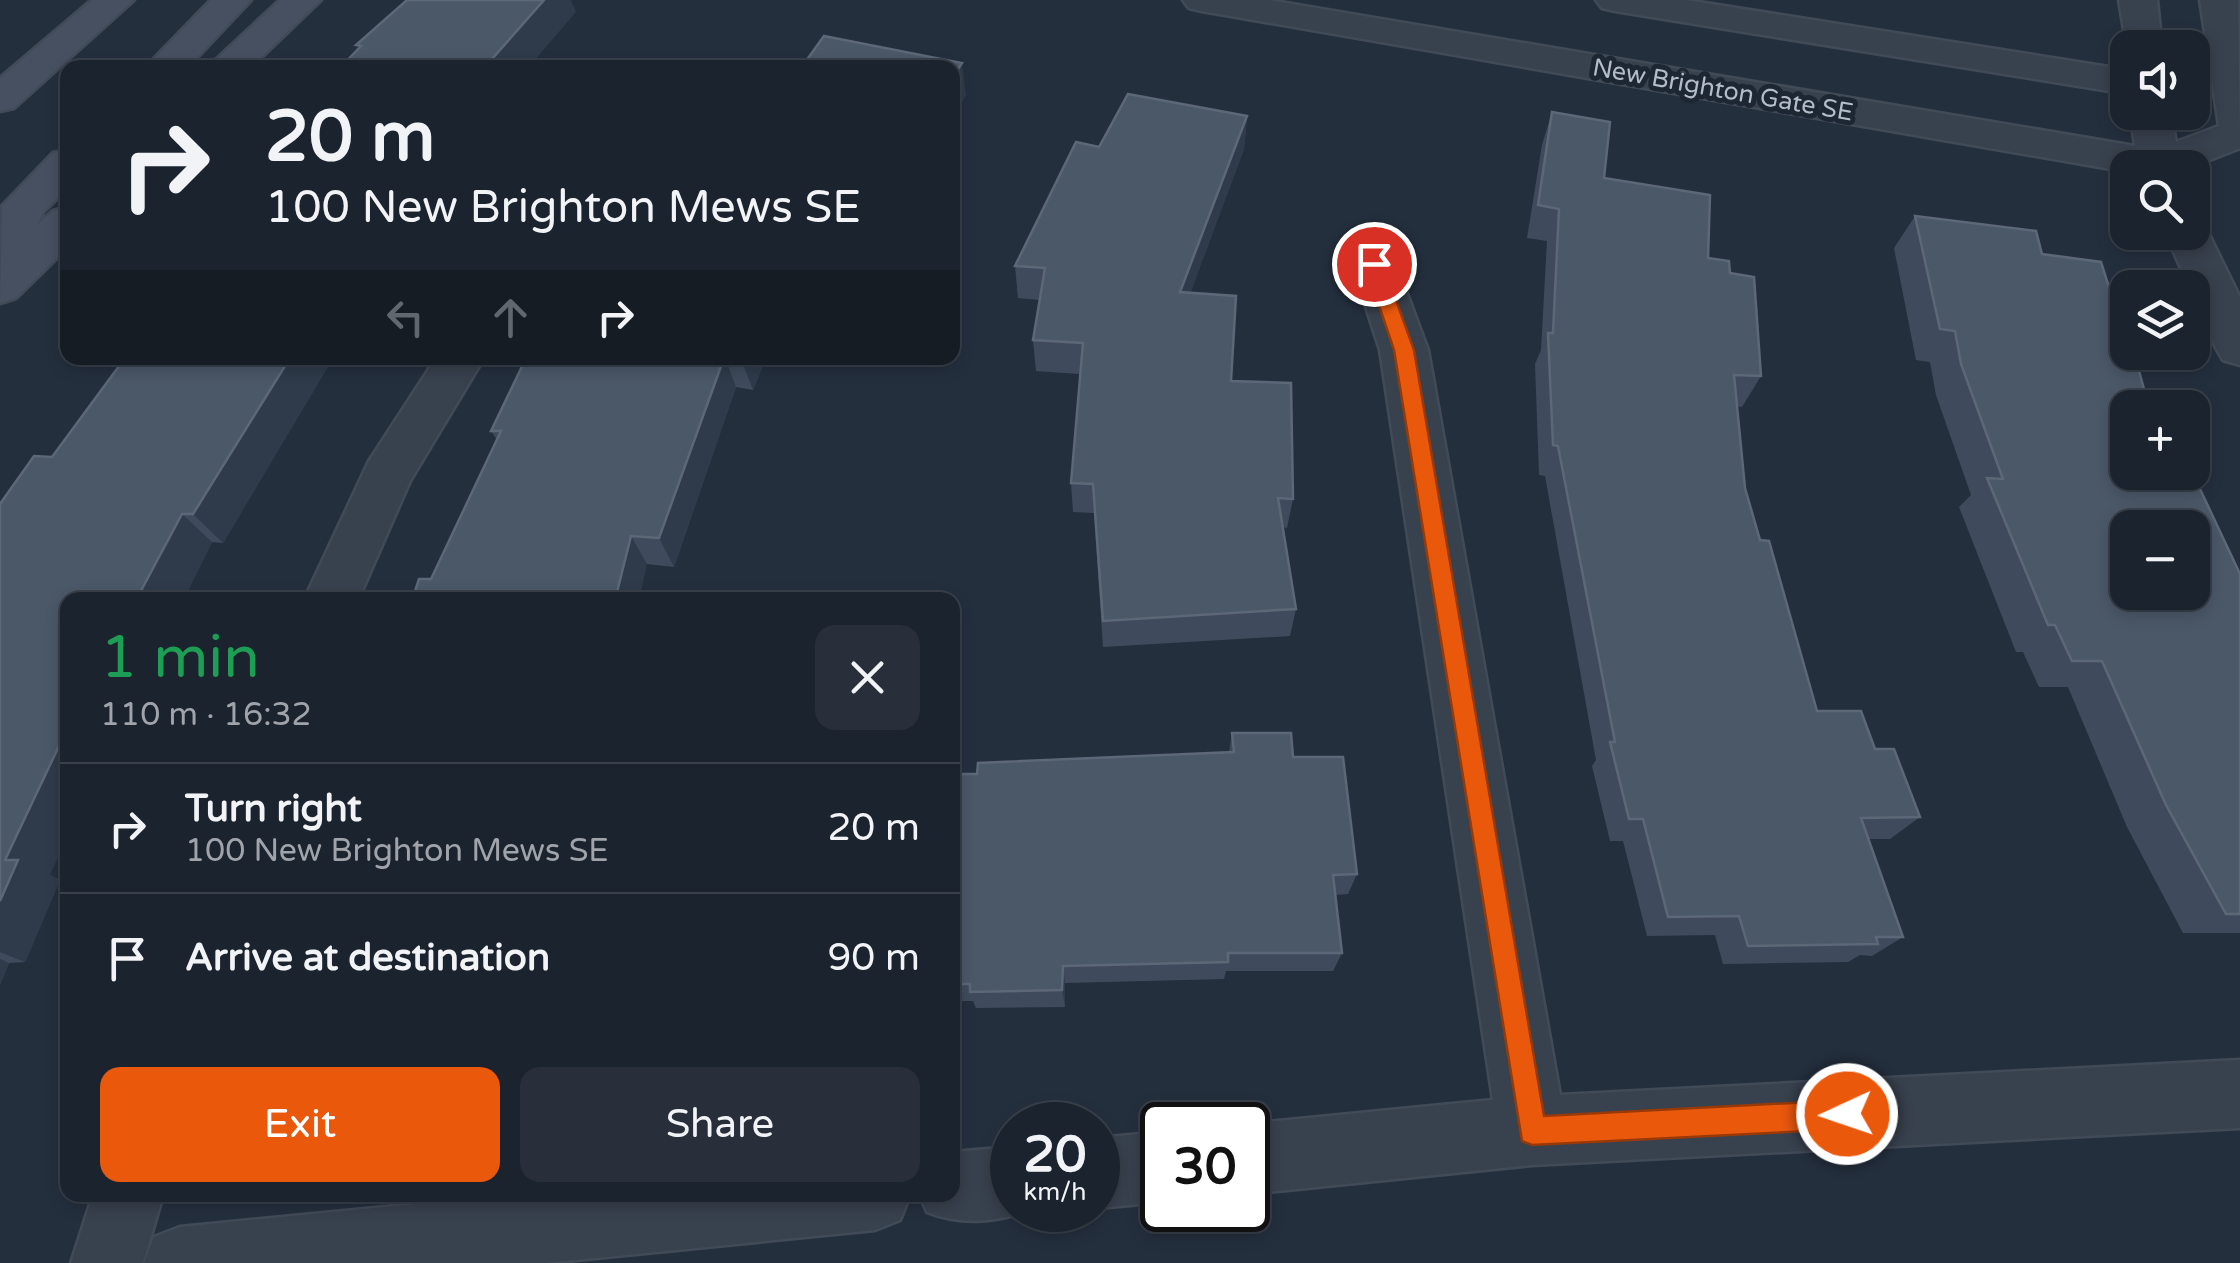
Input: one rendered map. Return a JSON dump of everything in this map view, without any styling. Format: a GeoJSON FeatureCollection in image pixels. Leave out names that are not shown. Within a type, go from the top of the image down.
{"type":"FeatureCollection","features":[{"type":"Feature","properties":{"kind":"main road"},"geometry":{"type":"LineString","coordinates":[[0,99],[115,0]]}},
{"type":"Feature","properties":{"kind":"main road"},"geometry":{"type":"LineString","coordinates":[[172,60],[232,0]]}},
{"type":"Feature","properties":{"kind":"main road"},"geometry":{"type":"LineString","coordinates":[[235,60],[302,0]]}},
{"type":"Feature","properties":{"kind":"main road"},"geometry":{"type":"LineString","coordinates":[[0,263],[24,206],[60,170]]}},
{"type":"Feature","properties":{"kind":"main road"},"geometry":{"type":"LineString","coordinates":[[0,287],[60,229]]}},
{"type":"Feature","properties":{"kind":"street","name":"New Brighton Gate SE"},"geometry":{"type":"LineString","coordinates":[[1202,0],[2110,158]]}},
{"type":"Feature","properties":{"kind":"street"},"geometry":{"type":"LineString","coordinates":[[1615,0],[2110,79]]}},
{"type":"Feature","properties":{"kind":"street"},"geometry":{"type":"LineString","coordinates":[[2138,0],[2140,30]]}},
{"type":"Feature","properties":{"kind":"street"},"geometry":{"type":"LineString","coordinates":[[2219,0],[2240,131]]}},
{"type":"Feature","properties":{"kind":"street"},"geometry":{"type":"LineString","coordinates":[[2210,117],[2240,131]]}},
{"type":"Feature","properties":{"kind":"street"},"geometry":{"type":"LineString","coordinates":[[2195,150],[2240,131]]}},
{"type":"Feature","properties":{"kind":"street"},"geometry":{"type":"LineString","coordinates":[[2195,250],[2240,348]]}},
{"type":"Feature","properties":{"kind":"street"},"geometry":{"type":"LineString","coordinates":[[1374,264],[1404,350],[1532,1131]]}},
{"type":"Feature","properties":{"kind":"street"},"geometry":{"type":"LineString","coordinates":[[335,592],[387,475],[456,365]]}},
{"type":"Feature","properties":{"kind":"street"},"geometry":{"type":"LineString","coordinates":[[1270,1156],[1532,1131],[2240,1094]]}},
{"type":"Feature","properties":{"kind":"street"},"geometry":{"type":"LineString","coordinates":[[960,1187],[990,1184]]}},
{"type":"Feature","properties":{"kind":"street"},"geometry":{"type":"LineString","coordinates":[[107,1263],[126,1202]]}},
{"type":"Feature","properties":{"kind":"street"},"geometry":{"type":"LineString","coordinates":[[180,1263],[804,1202]]}},
{"type":"Feature","properties":{"kind":"building"},"geometry":{"type":"Polygon","coordinates":[[[407,0],[544,0],[491,60],[348,60],[361,46],[356,45],[407,0]]]}},
{"type":"Feature","properties":{"kind":"building"},"geometry":{"type":"Polygon","coordinates":[[[824,36],[947,60],[807,60],[824,36]]]}},
{"type":"Feature","properties":{"kind":"building"},"geometry":{"type":"Polygon","coordinates":[[[1128,94],[1247,116],[1180,292],[1236,296],[1231,381],[1291,383],[1293,499],[1278,498],[1296,609],[1103,621],[1093,484],[1071,483],[1083,343],[1033,340],[1045,268],[1015,266],[1076,142],[1099,147],[1128,94]]]}},
{"type":"Feature","properties":{"kind":"building"},"geometry":{"type":"Polygon","coordinates":[[[1552,112],[1610,122],[1604,178],[1710,195],[1708,258],[1729,261],[1730,273],[1754,277],[1761,376],[1734,375],[1745,488],[1760,540],[1769,541],[1817,711],[1861,711],[1875,749],[1894,749],[1920,817],[1861,818],[1903,937],[1876,937],[1878,944],[1748,946],[1739,916],[1668,917],[1643,819],[1629,819],[1610,742],[1615,742],[1558,446],[1553,445],[1548,333],[1553,333],[1559,209],[1538,205],[1552,112]]]}},
{"type":"Feature","properties":{"kind":"building"},"geometry":{"type":"Polygon","coordinates":[[[1915,216],[2036,231],[2042,254],[2101,262],[2110,291],[2110,370],[2139,370],[2144,390],[2110,390],[2110,490],[2200,490],[2210,510],[2110,510],[2110,610],[2210,610],[2210,510],[2240,574],[2240,914],[2226,914],[2166,805],[2102,661],[2072,661],[2055,625],[2048,625],[1987,478],[2003,479],[1961,364],[1955,331],[1940,329],[1915,216]]]}},
{"type":"Feature","properties":{"kind":"building"},"geometry":{"type":"Polygon","coordinates":[[[120,365],[286,365],[193,514],[182,514],[140,592],[60,592],[60,744],[5,860],[18,860],[0,901],[0,504],[34,456],[52,457],[120,365]]]}},
{"type":"Feature","properties":{"kind":"building"},"geometry":{"type":"Polygon","coordinates":[[[523,365],[721,365],[659,538],[631,536],[617,592],[415,592],[419,579],[431,579],[501,431],[491,431],[523,365]]]}},
{"type":"Feature","properties":{"kind":"building"},"geometry":{"type":"Polygon","coordinates":[[[1232,733],[1291,733],[1293,757],[1343,757],[1357,874],[1333,875],[1342,953],[1228,953],[1228,962],[1063,966],[1062,990],[970,992],[970,984],[960,984],[960,774],[977,774],[978,763],[1234,752],[1232,733]]]}},
{"type":"Feature","properties":{"kind":"route"},"geometry":{"type":"LineString","coordinates":[[1374,264],[1404,350],[1532,1131],[1847,1114]]}}]}
